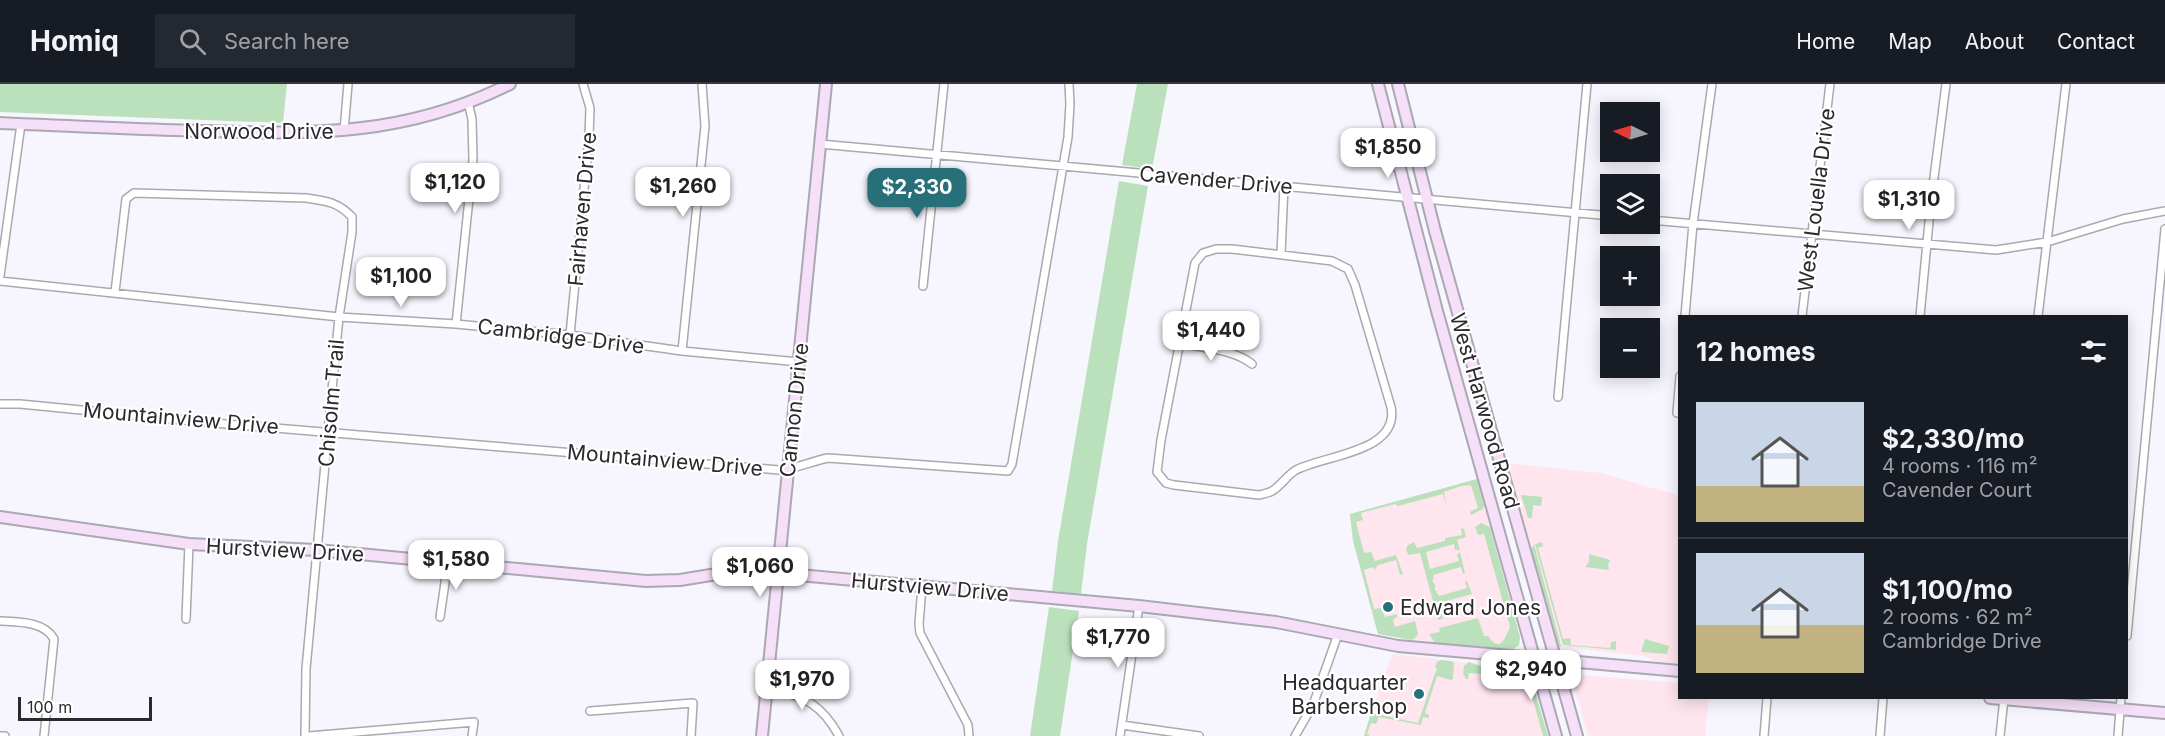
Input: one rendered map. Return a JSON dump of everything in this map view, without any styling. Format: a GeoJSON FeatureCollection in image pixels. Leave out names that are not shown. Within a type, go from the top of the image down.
{"type":"FeatureCollection","features":[{"type":"Feature","properties":{"kind":"street"},"geometry":{"type":"LineString","coordinates":[[344,131],[348,84]]}},
{"type":"Feature","properties":{"kind":"street","name":"Norwood Drive"},"geometry":{"type":"LineString","coordinates":[[0,123],[280,133],[344,131],[410,121],[468,102],[510,84]]}},
{"type":"Feature","properties":{"kind":"street","name":"Fairhaven Drive"},"geometry":{"type":"LineString","coordinates":[[570,335],[589,137],[590,108],[583,84]]}},
{"type":"Feature","properties":{"kind":"street"},"geometry":{"type":"LineString","coordinates":[[682,351],[705,126],[702,84]]}},
{"type":"Feature","properties":{"kind":"street","name":"Cannon Drive"},"geometry":{"type":"LineString","coordinates":[[762,736],[826,84]]}},
{"type":"Feature","properties":{"kind":"street"},"geometry":{"type":"LineString","coordinates":[[923,286],[944,84]]}},
{"type":"Feature","properties":{"kind":"street","name":"Mountainview Drive"},"geometry":{"type":"LineString","coordinates":[[0,405],[20,404],[789,470],[800,464],[828,458],[1008,471],[1012,464],[1063,166],[1069,126],[1069,84]]}},
{"type":"Feature","properties":{"kind":"street","name":"West Harwood Road"},"geometry":{"type":"LineString","coordinates":[[1378,84],[1437,311],[1556,736]]}},
{"type":"Feature","properties":{"kind":"street","name":"West Harwood Road"},"geometry":{"type":"LineString","coordinates":[[1398,84],[1426,198],[1576,736]]}},
{"type":"Feature","properties":{"kind":"street"},"geometry":{"type":"LineString","coordinates":[[1558,397],[1587,84]]}},
{"type":"Feature","properties":{"kind":"street"},"geometry":{"type":"LineString","coordinates":[[1685,315],[1712,84]]}},
{"type":"Feature","properties":{"kind":"street","name":"West Louella Drive"},"geometry":{"type":"LineString","coordinates":[[1802,315],[1830,84]]}},
{"type":"Feature","properties":{"kind":"street"},"geometry":{"type":"LineString","coordinates":[[1920,315],[1946,84]]}},
{"type":"Feature","properties":{"kind":"street"},"geometry":{"type":"LineString","coordinates":[[2038,315],[2066,84]]}},
{"type":"Feature","properties":{"kind":"street"},"geometry":{"type":"LineString","coordinates":[[456,324],[473,160],[472,119],[468,102]]}},
{"type":"Feature","properties":{"kind":"street"},"geometry":{"type":"LineString","coordinates":[[0,278],[21,124]]}},
{"type":"Feature","properties":{"kind":"street","name":"Cavender Drive"},"geometry":{"type":"LineString","coordinates":[[820,144],[1600,215]]}},
{"type":"Feature","properties":{"kind":"street"},"geometry":{"type":"LineString","coordinates":[[1281,254],[1284,186]]}},
{"type":"Feature","properties":{"kind":"street","name":"Chisolm Trail"},"geometry":{"type":"LineString","coordinates":[[115,292],[126,199],[134,193],[306,198],[327,201],[342,207],[352,217],[352,232],[339,317],[306,669],[307,736]]}},
{"type":"Feature","properties":{"kind":"street"},"geometry":{"type":"LineString","coordinates":[[1660,220],[1996,250],[2047,242],[2123,219],[2165,211]]}},
{"type":"Feature","properties":{"kind":"street"},"geometry":{"type":"LineString","coordinates":[[2128,625],[2165,229]]}},
{"type":"Feature","properties":{"kind":"street"},"geometry":{"type":"LineString","coordinates":[[1216,249],[1232,249],[1332,261],[1348,269],[1355,285],[1393,416],[1391,426],[1382,436],[1363,447],[1299,469],[1272,492],[1258,495],[1167,483],[1157,472],[1179,343],[1195,263],[1198,256],[1203,253],[1216,249]]}},
{"type":"Feature","properties":{"kind":"street","name":"Cambridge Drive"},"geometry":{"type":"LineString","coordinates":[[0,278],[339,317],[456,324],[570,335],[682,351],[799,362]]}},
{"type":"Feature","properties":{"kind":"street"},"geometry":{"type":"LineString","coordinates":[[1179,343],[1230,354],[1252,364]]}},
{"type":"Feature","properties":{"kind":"street"},"geometry":{"type":"LineString","coordinates":[[1677,412],[1678,400]]}},
{"type":"Feature","properties":{"kind":"street","name":"Hurstview Drive"},"geometry":{"type":"LineString","coordinates":[[0,517],[189,544],[317,550],[656,581],[680,580],[729,572],[777,573],[922,586],[1139,606],[1276,622],[1398,646],[1678,671]]}},
{"type":"Feature","properties":{"kind":"street"},"geometry":{"type":"LineString","coordinates":[[186,619],[189,544]]}},
{"type":"Feature","properties":{"kind":"street"},"geometry":{"type":"LineString","coordinates":[[440,617],[447,562]]}},
{"type":"Feature","properties":{"kind":"street"},"geometry":{"type":"LineString","coordinates":[[922,586],[920,633],[968,725],[969,736]]}},
{"type":"Feature","properties":{"kind":"street"},"geometry":{"type":"LineString","coordinates":[[1120,736],[1139,606]]}},
{"type":"Feature","properties":{"kind":"street"},"geometry":{"type":"LineString","coordinates":[[0,621],[38,626],[50,632],[54,639],[44,736]]}},
{"type":"Feature","properties":{"kind":"street"},"geometry":{"type":"LineString","coordinates":[[1295,736],[1313,705],[1338,634]]}},
{"type":"Feature","properties":{"kind":"street"},"geometry":{"type":"LineString","coordinates":[[767,686],[813,703],[827,716],[839,736]]}},
{"type":"Feature","properties":{"kind":"street"},"geometry":{"type":"LineString","coordinates":[[1764,736],[1767,699]]}},
{"type":"Feature","properties":{"kind":"street"},"geometry":{"type":"LineString","coordinates":[[1880,736],[1883,699]]}},
{"type":"Feature","properties":{"kind":"street"},"geometry":{"type":"LineString","coordinates":[[2000,736],[2004,699]]}},
{"type":"Feature","properties":{"kind":"street"},"geometry":{"type":"LineString","coordinates":[[2027,699],[2121,703],[2165,713]]}},
{"type":"Feature","properties":{"kind":"street"},"geometry":{"type":"LineString","coordinates":[[590,711],[693,703],[691,736]]}},
{"type":"Feature","properties":{"kind":"street"},"geometry":{"type":"LineString","coordinates":[[2118,736],[2121,703]]}},
{"type":"Feature","properties":{"kind":"street"},"geometry":{"type":"LineString","coordinates":[[307,736],[474,722],[472,736]]}},
{"type":"Feature","properties":{"kind":"street"},"geometry":{"type":"LineString","coordinates":[[1122,725],[1199,736]]}},
{"type":"Feature","properties":{"kind":"street"},"geometry":{"type":"LineString","coordinates":[[0,735],[5,736]]}},
{"type":"Feature","properties":{"kind":"shaded area"},"geometry":{"type":"Polygon","coordinates":[[[1507,463],[1601,473],[1678,495],[1678,664],[1658,662],[1644,656],[1560,647],[1507,463]]]}},
{"type":"Feature","properties":{"kind":"shaded area"},"geometry":{"type":"Polygon","coordinates":[[[1477,479],[1520,637],[1519,645],[1510,649],[1450,645],[1378,634],[1353,541],[1350,514],[1477,479]]]}},
{"type":"Feature","properties":{"kind":"shaded area"},"geometry":{"type":"Polygon","coordinates":[[[1392,654],[1471,663],[1489,669],[1530,675],[1547,736],[1364,736],[1392,654]]]}},
{"type":"Feature","properties":{"kind":"shaded area"},"geometry":{"type":"Polygon","coordinates":[[[1582,675],[1678,683],[1678,699],[1709,699],[1705,736],[1588,736],[1573,683],[1582,675]]]}},
{"type":"Feature","properties":{"kind":"green space"},"geometry":{"type":"Polygon","coordinates":[[[0,84],[287,84],[283,123],[0,112],[0,84]]]}},
{"type":"Feature","properties":{"kind":"green space"},"geometry":{"type":"Polygon","coordinates":[[[1137,84],[1168,84],[1152,169],[1122,165],[1137,84]]]}},
{"type":"Feature","properties":{"kind":"green space"},"geometry":{"type":"Polygon","coordinates":[[[1119,181],[1148,186],[1087,544],[1081,594],[1052,591],[1058,541],[1119,181]]]}},
{"type":"Feature","properties":{"kind":"green space"},"geometry":{"type":"Polygon","coordinates":[[[1477,479],[1484,505],[1483,509],[1471,515],[1471,511],[1478,508],[1471,485],[1444,492],[1447,507],[1443,494],[1361,513],[1363,520],[1356,522],[1364,553],[1371,552],[1375,561],[1396,555],[1403,574],[1400,575],[1396,560],[1378,565],[1374,570],[1373,567],[1364,570],[1374,609],[1381,608],[1385,617],[1397,614],[1393,620],[1395,627],[1415,621],[1418,634],[1411,640],[1378,634],[1353,541],[1350,514],[1477,479]]]}},
{"type":"Feature","properties":{"kind":"green space"},"geometry":{"type":"Polygon","coordinates":[[[1521,495],[1542,497],[1541,506],[1533,505],[1532,518],[1528,518],[1521,495]]]}},
{"type":"Feature","properties":{"kind":"green space"},"geometry":{"type":"Polygon","coordinates":[[[1481,523],[1490,527],[1520,637],[1519,645],[1513,649],[1435,643],[1429,634],[1440,632],[1439,628],[1478,618],[1484,636],[1488,636],[1496,644],[1500,644],[1507,634],[1510,627],[1484,534],[1478,535],[1475,527],[1481,523]]]}},
{"type":"Feature","properties":{"kind":"green space"},"geometry":{"type":"Polygon","coordinates":[[[1461,528],[1464,529],[1466,537],[1457,540],[1460,550],[1455,550],[1454,544],[1426,552],[1430,569],[1459,561],[1457,555],[1460,552],[1465,573],[1463,574],[1461,567],[1433,575],[1432,580],[1436,587],[1434,588],[1439,596],[1467,588],[1465,581],[1472,594],[1439,603],[1443,619],[1438,620],[1420,553],[1409,555],[1406,551],[1407,546],[1414,542],[1417,548],[1445,541],[1445,538],[1462,535],[1461,528]]]}},
{"type":"Feature","properties":{"kind":"green space"},"geometry":{"type":"Polygon","coordinates":[[[1542,542],[1543,546],[1538,548],[1563,639],[1570,638],[1571,645],[1610,648],[1611,642],[1616,641],[1616,650],[1563,645],[1535,544],[1542,542]]]}},
{"type":"Feature","properties":{"kind":"green space"},"geometry":{"type":"Polygon","coordinates":[[[1534,544],[1561,646],[1560,648],[1531,550],[1534,544]]]}},
{"type":"Feature","properties":{"kind":"green space"},"geometry":{"type":"Polygon","coordinates":[[[1589,554],[1610,560],[1609,570],[1585,567],[1589,562],[1589,554]]]}},
{"type":"Feature","properties":{"kind":"green space"},"geometry":{"type":"Polygon","coordinates":[[[1049,607],[1079,611],[1060,736],[1030,736],[1049,607]]]}},
{"type":"Feature","properties":{"kind":"green space"},"geometry":{"type":"Polygon","coordinates":[[[1645,639],[1669,646],[1667,654],[1641,652],[1645,639]]]}},
{"type":"Feature","properties":{"kind":"green space"},"geometry":{"type":"Polygon","coordinates":[[[1441,660],[1454,663],[1453,679],[1437,676],[1425,713],[1429,715],[1429,718],[1423,717],[1421,725],[1379,717],[1376,724],[1371,723],[1367,734],[1370,736],[1364,736],[1371,713],[1418,723],[1437,668],[1435,667],[1441,660]]]}},
{"type":"Feature","properties":{"kind":"green space"},"geometry":{"type":"Polygon","coordinates":[[[1469,662],[1489,669],[1530,675],[1548,736],[1543,736],[1529,685],[1522,687],[1515,684],[1516,677],[1469,673],[1466,679],[1463,674],[1464,666],[1469,662]]]}},
{"type":"Feature","properties":{"kind":"place","name":"Edward Jones"},"geometry":{"type":"Point","coordinates":[1388,607]}},
{"type":"Feature","properties":{"kind":"place","name":"Headquarter Barbershop"},"geometry":{"type":"Point","coordinates":[1419,694]}}]}
